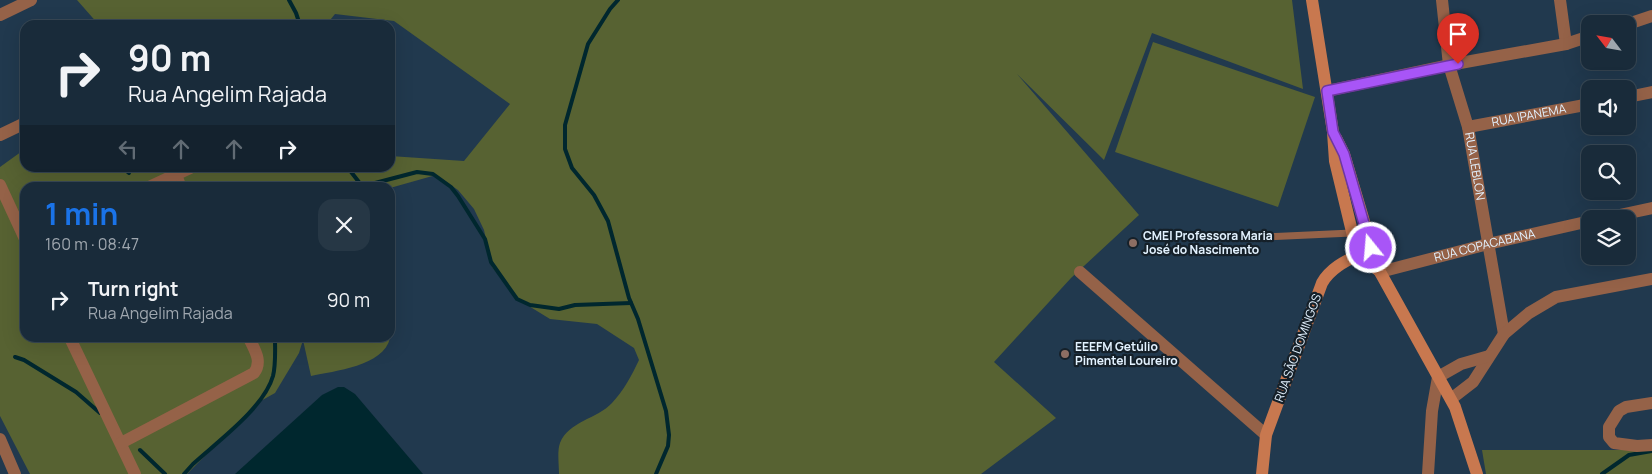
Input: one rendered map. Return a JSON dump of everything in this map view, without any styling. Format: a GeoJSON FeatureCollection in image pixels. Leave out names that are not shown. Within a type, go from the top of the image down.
{"type":"FeatureCollection","features":[{"type":"Feature","properties":{"kind":"main road"},"geometry":{"type":"LineString","coordinates":[[1312,0],[1333,132],[1335,161],[1354,240],[1366,251],[1380,272],[1453,403],[1477,474]]}},
{"type":"Feature","properties":{"kind":"main road"},"geometry":{"type":"LineString","coordinates":[[1333,132],[1344,154],[1366,230],[1366,251]]}},
{"type":"Feature","properties":{"kind":"main road","name":"RUA SÃO DOMINGOS"},"geometry":{"type":"LineString","coordinates":[[1262,474],[1266,435],[1322,283],[1327,274],[1366,251]]}},
{"type":"Feature","properties":{"kind":"street"},"geometry":{"type":"LineString","coordinates":[[0,15],[31,0]]}},
{"type":"Feature","properties":{"kind":"street","name":"RUA LEBLON"},"geometry":{"type":"LineString","coordinates":[[1442,0],[1449,65],[1468,127],[1504,334]]}},
{"type":"Feature","properties":{"kind":"street"},"geometry":{"type":"LineString","coordinates":[[1560,0],[1566,44]]}},
{"type":"Feature","properties":{"kind":"street"},"geometry":{"type":"LineString","coordinates":[[1636,21],[1652,16]]}},
{"type":"Feature","properties":{"kind":"street"},"geometry":{"type":"LineString","coordinates":[[1327,91],[1449,65],[1566,44],[1581,39]]}},
{"type":"Feature","properties":{"kind":"street"},"geometry":{"type":"LineString","coordinates":[[1636,95],[1652,92]]}},
{"type":"Feature","properties":{"kind":"street","name":"RUA IPANEMA"},"geometry":{"type":"LineString","coordinates":[[1468,127],[1581,106]]}},
{"type":"Feature","properties":{"kind":"street"},"geometry":{"type":"LineString","coordinates":[[0,135],[20,125]]}},
{"type":"Feature","properties":{"kind":"street"},"geometry":{"type":"LineString","coordinates":[[160,182],[182,172]]}},
{"type":"Feature","properties":{"kind":"street"},"geometry":{"type":"LineString","coordinates":[[176,175],[179,182]]}},
{"type":"Feature","properties":{"kind":"street"},"geometry":{"type":"LineString","coordinates":[[0,185],[20,228]]}},
{"type":"Feature","properties":{"kind":"street"},"geometry":{"type":"LineString","coordinates":[[1636,212],[1652,208]]}},
{"type":"Feature","properties":{"kind":"street","name":"RUA COPACABANA"},"geometry":{"type":"LineString","coordinates":[[1380,272],[1488,244],[1581,223]]}},
{"type":"Feature","properties":{"kind":"street"},"geometry":{"type":"LineString","coordinates":[[1080,272],[1266,435]]}},
{"type":"Feature","properties":{"kind":"street"},"geometry":{"type":"LineString","coordinates":[[1432,411],[1440,406],[1453,403],[1473,382],[1504,334],[1529,313],[1556,297],[1652,278]]}},
{"type":"Feature","properties":{"kind":"street"},"geometry":{"type":"LineString","coordinates":[[74,342],[135,474]]}},
{"type":"Feature","properties":{"kind":"street"},"geometry":{"type":"LineString","coordinates":[[121,443],[254,373],[258,367],[258,359],[251,342]]}},
{"type":"Feature","properties":{"kind":"street"},"geometry":{"type":"LineString","coordinates":[[1428,474],[1432,411],[1438,377],[1461,364],[1489,356]]}},
{"type":"Feature","properties":{"kind":"street"},"geometry":{"type":"LineString","coordinates":[[1652,402],[1626,407],[1619,411],[1609,427],[1609,437],[1614,443],[1637,446],[1652,445]]}},
{"type":"Feature","properties":{"kind":"street"},"geometry":{"type":"LineString","coordinates":[[0,439],[15,474]]}},
{"type":"Feature","properties":{"kind":"lane"},"geometry":{"type":"LineString","coordinates":[[1268,237],[1352,233],[1366,230]]}},
{"type":"Feature","properties":{"kind":"green space"},"geometry":{"type":"Polygon","coordinates":[[[77,0],[1292,0],[1303,89],[1152,33],[1104,160],[1017,74],[1139,215],[1071,278],[994,362],[1056,418],[981,474],[559,474],[559,450],[564,436],[576,425],[599,413],[612,403],[627,382],[639,360],[634,348],[597,324],[550,319],[519,300],[492,267],[484,230],[474,209],[458,190],[436,175],[395,187],[395,182],[20,182],[20,342],[302,342],[299,353],[275,393],[257,403],[187,474],[30,474],[0,416],[0,167],[20,153],[20,172],[395,172],[395,156],[464,161],[510,104],[395,20],[335,14],[330,20],[95,20],[77,0]]]}},
{"type":"Feature","properties":{"kind":"green space"},"geometry":{"type":"Polygon","coordinates":[[[1153,42],[1315,97],[1278,207],[1115,152],[1153,42]]]}},
{"type":"Feature","properties":{"kind":"green space"},"geometry":{"type":"Polygon","coordinates":[[[303,342],[388,342],[378,355],[357,366],[311,376],[303,342]]]}},
{"type":"Feature","properties":{"kind":"green space"},"geometry":{"type":"Polygon","coordinates":[[[1482,450],[1652,450],[1652,474],[1486,474],[1482,450]]]}},
{"type":"Feature","properties":{"kind":"shaded area"},"geometry":{"type":"Polygon","coordinates":[[[338,387],[344,387],[355,394],[423,474],[235,474],[322,395],[338,387]]]}},
{"type":"Feature","properties":{"kind":"waterway"},"geometry":{"type":"LineString","coordinates":[[289,0],[298,20]]}},
{"type":"Feature","properties":{"kind":"waterway"},"geometry":{"type":"LineString","coordinates":[[618,0],[610,9],[588,44],[565,125],[565,149],[572,168],[594,195],[608,221],[629,298],[638,319],[666,411],[669,435],[668,446],[656,474]]}},
{"type":"Feature","properties":{"kind":"waterway"},"geometry":{"type":"LineString","coordinates":[[351,172],[359,182]]}},
{"type":"Feature","properties":{"kind":"waterway"},"geometry":{"type":"LineString","coordinates":[[379,182],[417,172],[433,174],[451,187],[485,239],[491,262],[517,299],[530,305],[559,309],[575,305],[631,303]]}},
{"type":"Feature","properties":{"kind":"waterway"},"geometry":{"type":"LineString","coordinates":[[184,474],[239,424],[260,400],[273,376],[275,342]]}},
{"type":"Feature","properties":{"kind":"waterway"},"geometry":{"type":"LineString","coordinates":[[15,357],[24,360],[76,392],[100,413]]}},
{"type":"Feature","properties":{"kind":"waterway"},"geometry":{"type":"LineString","coordinates":[[140,450],[165,474]]}},
{"type":"Feature","properties":{"kind":"waterway"},"geometry":{"type":"LineString","coordinates":[[1602,474],[1629,455],[1652,451]]}},
{"type":"Feature","properties":{"kind":"place","name":"CMEI Professora Maria José do Nascimento"},"geometry":{"type":"Point","coordinates":[1133,243]}},
{"type":"Feature","properties":{"kind":"place","name":"EEEFM Getúlio Pimentel Loureiro"},"geometry":{"type":"Point","coordinates":[1065,354]}},
{"type":"Feature","properties":{"kind":"route"},"geometry":{"type":"LineString","coordinates":[[1371,248],[1344,154],[1333,132],[1327,91],[1458,64]]}}]}
